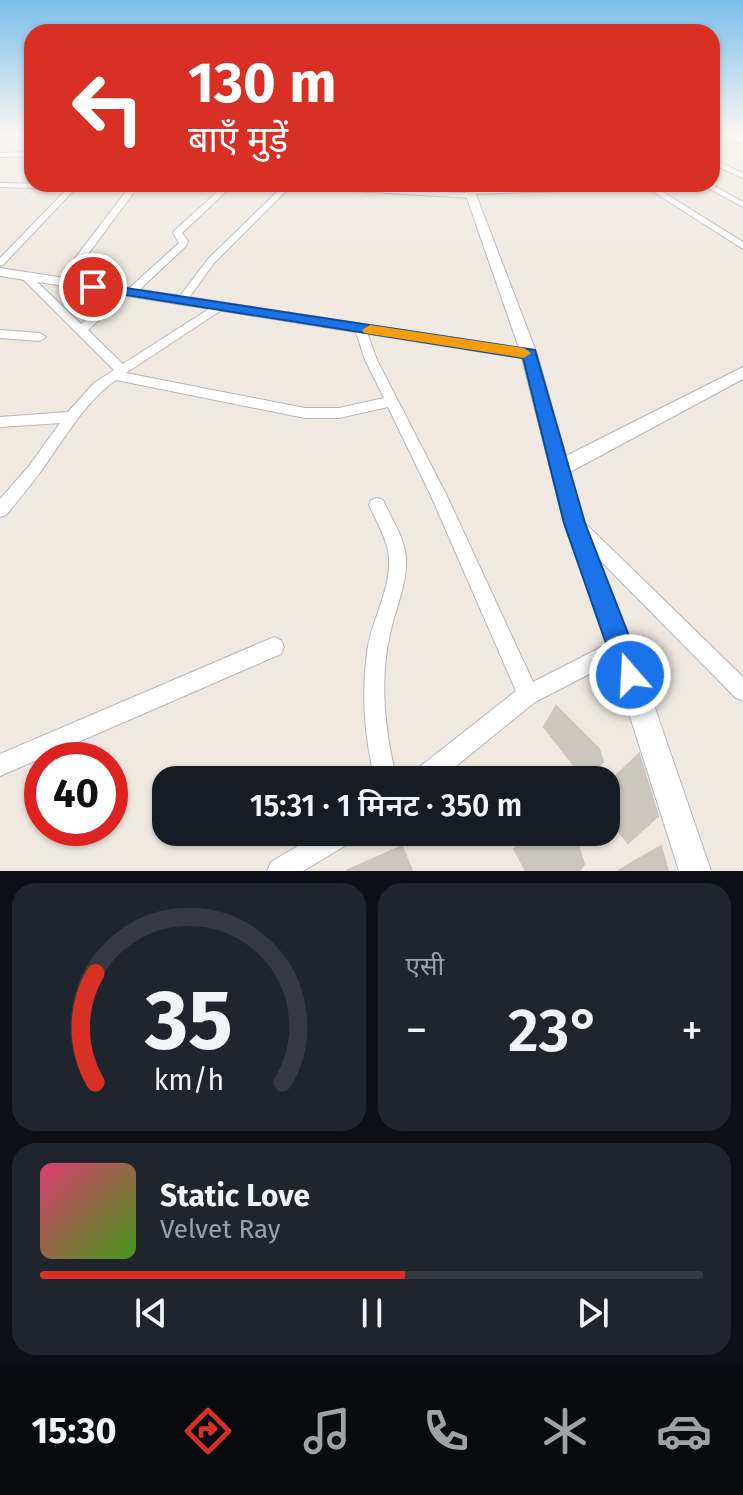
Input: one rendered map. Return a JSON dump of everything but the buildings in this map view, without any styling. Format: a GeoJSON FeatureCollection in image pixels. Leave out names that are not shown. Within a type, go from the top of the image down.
{"type":"FeatureCollection","features":[{"type":"Feature","properties":{"kind":"street"},"geometry":{"type":"LineString","coordinates":[[0,185],[24,185]]}},
{"type":"Feature","properties":{"kind":"street"},"geometry":{"type":"LineString","coordinates":[[0,263],[68,192]]}},
{"type":"Feature","properties":{"kind":"street"},"geometry":{"type":"LineString","coordinates":[[62,282],[130,192]]}},
{"type":"Feature","properties":{"kind":"street"},"geometry":{"type":"LineString","coordinates":[[80,331],[183,244],[177,233],[221,192]]}},
{"type":"Feature","properties":{"kind":"street"},"geometry":{"type":"LineString","coordinates":[[182,300],[211,261],[281,192]]}},
{"type":"Feature","properties":{"kind":"street"},"geometry":{"type":"LineString","coordinates":[[470,192],[529,354],[574,523],[621,647],[695,871]]}},
{"type":"Feature","properties":{"kind":"street"},"geometry":{"type":"LineString","coordinates":[[658,192],[743,246]]}},
{"type":"Feature","properties":{"kind":"street"},"geometry":{"type":"LineString","coordinates":[[719,192],[743,205]]}},
{"type":"Feature","properties":{"kind":"street"},"geometry":{"type":"LineString","coordinates":[[0,272],[529,354]]}},
{"type":"Feature","properties":{"kind":"street"},"geometry":{"type":"LineString","coordinates":[[26,277],[117,372],[305,413],[339,413],[392,401]]}},
{"type":"Feature","properties":{"kind":"street"},"geometry":{"type":"LineString","coordinates":[[0,510],[98,386],[219,307]]}},
{"type":"Feature","properties":{"kind":"street"},"geometry":{"type":"LineString","coordinates":[[361,329],[371,360],[528,695]]}},
{"type":"Feature","properties":{"kind":"street"},"geometry":{"type":"LineString","coordinates":[[0,334],[40,337]]}},
{"type":"Feature","properties":{"kind":"street"},"geometry":{"type":"LineString","coordinates":[[558,469],[743,372]]}},
{"type":"Feature","properties":{"kind":"street"},"geometry":{"type":"LineString","coordinates":[[0,422],[72,417]]}},
{"type":"Feature","properties":{"kind":"street"},"geometry":{"type":"LineString","coordinates":[[377,505],[392,536],[397,556],[396,572],[377,648],[376,733],[383,766]]}},
{"type":"Feature","properties":{"kind":"street"},"geometry":{"type":"LineString","coordinates":[[574,523],[743,691]]}},
{"type":"Feature","properties":{"kind":"street"},"geometry":{"type":"LineString","coordinates":[[0,765],[274,647]]}},
{"type":"Feature","properties":{"kind":"street"},"geometry":{"type":"LineString","coordinates":[[439,766],[528,695],[621,647]]}},
{"type":"Feature","properties":{"kind":"street"},"geometry":{"type":"LineString","coordinates":[[280,871],[321,846]]}},
{"type":"Feature","properties":{"kind":"slow traffic"},"geometry":{"type":"LineString","coordinates":[[370,330],[524,353]]}},
{"type":"Feature","properties":{"kind":"route"},"geometry":{"type":"LineString","coordinates":[[93,287],[529,354],[574,523],[630,675]]}}]}
